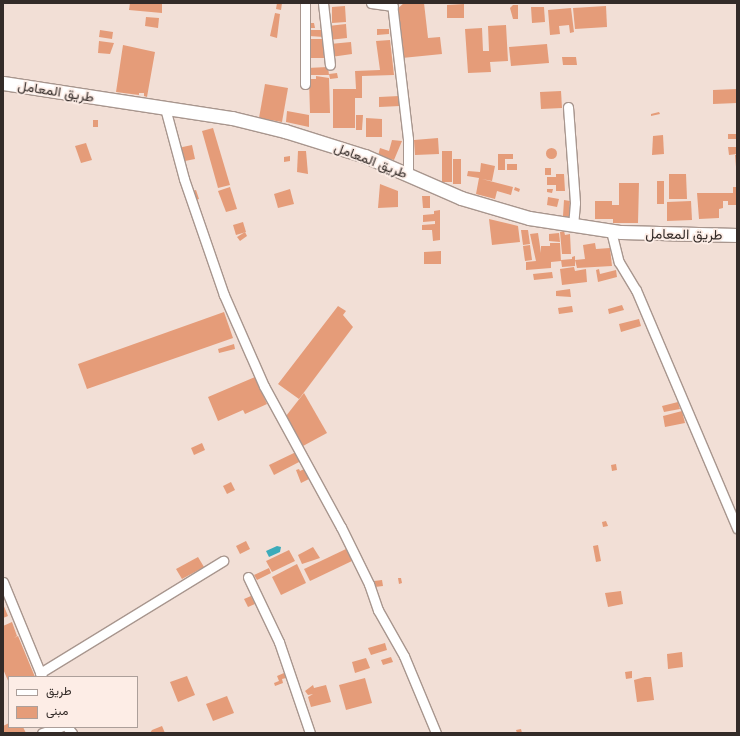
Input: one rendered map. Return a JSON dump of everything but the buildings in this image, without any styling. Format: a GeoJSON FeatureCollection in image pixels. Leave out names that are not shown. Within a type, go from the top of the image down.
{"type":"FeatureCollection","features":[{"type":"Feature","properties":{"kind":"main road","name":"طريق المعامل"},"geometry":{"type":"LineString","coordinates":[[3,83],[232,118],[285,131],[365,156],[462,198],[498,209],[573,226],[611,231],[737,235]]}},
{"type":"Feature","properties":{"kind":"street"},"geometry":{"type":"LineString","coordinates":[[305,3],[306,84]]}},
{"type":"Feature","properties":{"kind":"street"},"geometry":{"type":"LineString","coordinates":[[323,3],[330,65]]}},
{"type":"Feature","properties":{"kind":"street"},"geometry":{"type":"LineString","coordinates":[[371,3],[393,4],[408,139],[408,174]]}},
{"type":"Feature","properties":{"kind":"street"},"geometry":{"type":"LineString","coordinates":[[568,107],[575,203],[573,226]]}},
{"type":"Feature","properties":{"kind":"street"},"geometry":{"type":"LineString","coordinates":[[165,108],[184,179],[224,295],[264,386],[341,527],[369,584],[378,610],[404,656],[436,733]]}},
{"type":"Feature","properties":{"kind":"street"},"geometry":{"type":"LineString","coordinates":[[611,231],[619,262],[639,296],[737,528]]}},
{"type":"Feature","properties":{"kind":"street"},"geometry":{"type":"LineString","coordinates":[[3,582],[41,675],[223,561]]}},
{"type":"Feature","properties":{"kind":"street"},"geometry":{"type":"LineString","coordinates":[[248,577],[279,642],[310,733]]}},
{"type":"Feature","properties":{"kind":"street"},"geometry":{"type":"LineString","coordinates":[[42,733],[58,728]]}},
{"type":"Feature","properties":{"kind":"water"},"geometry":{"type":"Polygon","coordinates":[[[277,546],[281,547],[280,552],[269,557],[266,551],[277,546]]]}}]}
